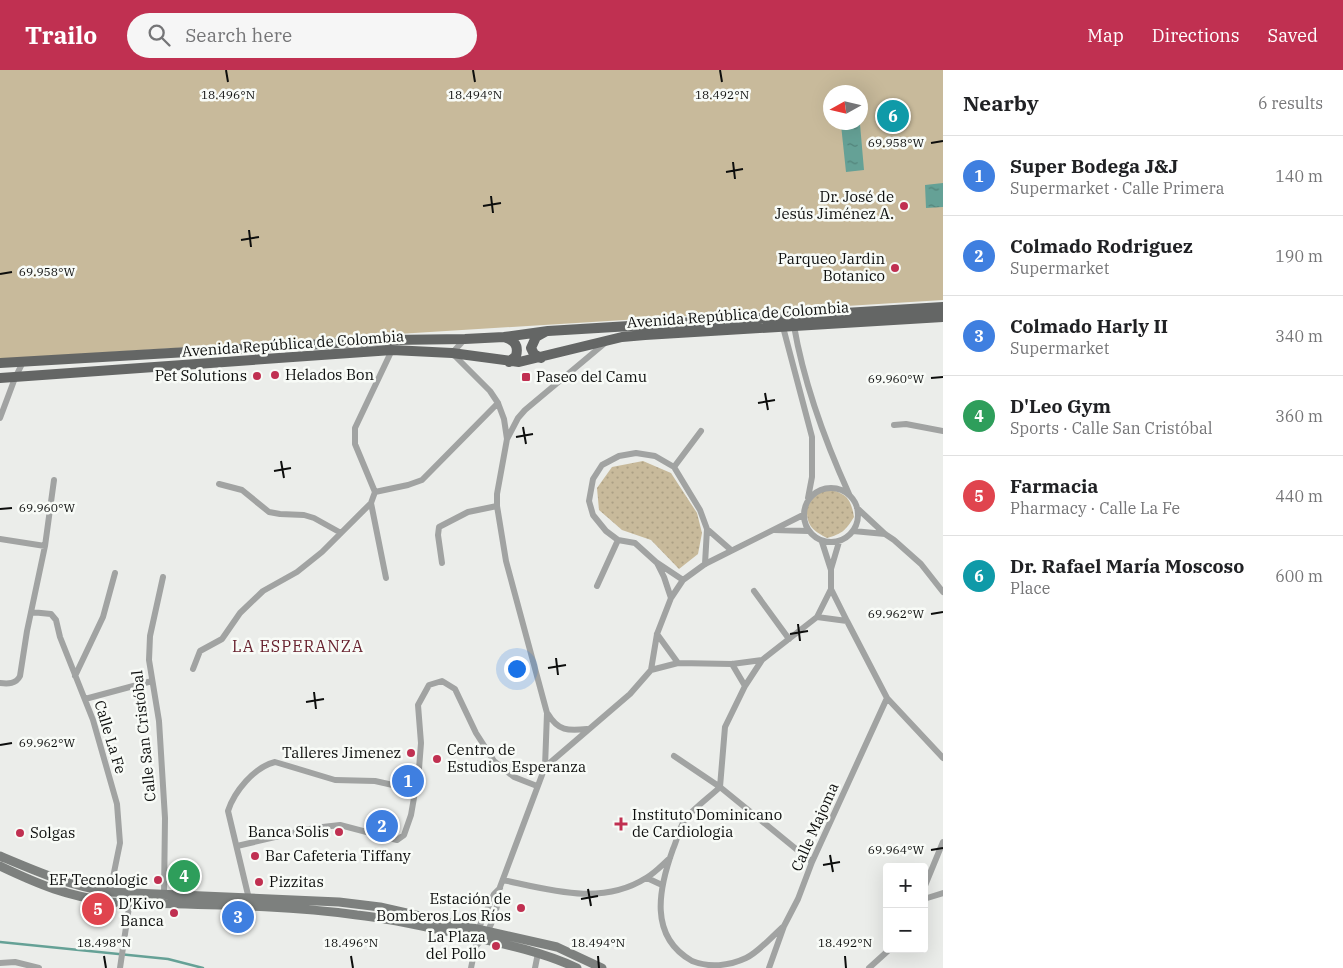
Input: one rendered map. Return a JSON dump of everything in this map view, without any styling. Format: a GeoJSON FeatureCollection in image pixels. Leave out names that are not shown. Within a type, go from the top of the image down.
{"type":"FeatureCollection","features":[{"type":"Feature","properties":{"kind":"main road","name":"Avenida República de Colombia"},"geometry":{"type":"LineString","coordinates":[[0,363],[371,342],[466,339],[548,331],[943,307]]}},
{"type":"Feature","properties":{"kind":"main road","name":"Avenida República de Colombia"},"geometry":{"type":"LineString","coordinates":[[0,378],[392,350],[452,353],[519,362],[622,337],[943,317]]}},
{"type":"Feature","properties":{"kind":"main road"},"geometry":{"type":"LineString","coordinates":[[541,358],[532,352],[532,343],[536,337],[548,331]]}},
{"type":"Feature","properties":{"kind":"main road"},"geometry":{"type":"LineString","coordinates":[[504,336],[517,345],[516,356],[509,362]]}},
{"type":"Feature","properties":{"kind":"main road"},"geometry":{"type":"LineString","coordinates":[[0,856],[56,880],[130,898],[355,914],[480,937],[557,948],[602,968]]}},
{"type":"Feature","properties":{"kind":"main road"},"geometry":{"type":"LineString","coordinates":[[0,866],[34,882],[67,894],[104,901],[164,895],[358,904],[538,953],[577,968]]}},
{"type":"Feature","properties":{"kind":"street"},"geometry":{"type":"LineString","coordinates":[[789,327],[830,452],[849,494],[857,507],[920,564],[943,592]]}},
{"type":"Feature","properties":{"kind":"street"},"geometry":{"type":"LineString","coordinates":[[789,327],[812,437],[812,477],[803,515],[804,523],[814,538],[822,542],[839,542],[847,538],[857,524],[857,507]]}},
{"type":"Feature","properties":{"kind":"street"},"geometry":{"type":"LineString","coordinates":[[466,339],[452,353],[490,390],[498,403],[504,419],[507,439],[497,506],[506,561],[547,713],[545,767],[502,883],[498,904],[480,937]]}},
{"type":"Feature","properties":{"kind":"street"},"geometry":{"type":"LineString","coordinates":[[507,439],[518,418],[525,410],[608,341]]}},
{"type":"Feature","properties":{"kind":"street"},"geometry":{"type":"LineString","coordinates":[[194,669],[200,651],[222,639],[240,613],[263,591],[298,572],[322,552],[371,504],[375,492],[356,444],[355,428],[392,350]]}},
{"type":"Feature","properties":{"kind":"street"},"geometry":{"type":"LineString","coordinates":[[0,418],[23,362]]}},
{"type":"Feature","properties":{"kind":"street"},"geometry":{"type":"LineString","coordinates":[[375,492],[422,480],[498,403]]}},
{"type":"Feature","properties":{"kind":"street"},"geometry":{"type":"LineString","coordinates":[[894,425],[906,424],[943,431]]}},
{"type":"Feature","properties":{"kind":"street"},"geometry":{"type":"LineString","coordinates":[[674,467],[701,431]]}},
{"type":"Feature","properties":{"kind":"street"},"geometry":{"type":"LineString","coordinates":[[683,580],[656,562],[636,543],[618,540],[606,531],[593,515],[589,501],[593,479],[602,465],[619,456],[636,453],[655,456],[674,467],[700,510],[707,529],[706,564]]}},
{"type":"Feature","properties":{"kind":"street"},"geometry":{"type":"LineString","coordinates":[[0,683],[11,684],[18,680],[20,676],[45,546],[54,480]]}},
{"type":"Feature","properties":{"kind":"street"},"geometry":{"type":"LineString","coordinates":[[219,484],[242,490],[269,512],[304,515],[314,518],[342,533]]}},
{"type":"Feature","properties":{"kind":"street"},"geometry":{"type":"LineString","coordinates":[[808,498],[824,488],[833,488],[849,494]]}},
{"type":"Feature","properties":{"kind":"street"},"geometry":{"type":"LineString","coordinates":[[371,504],[386,578]]}},
{"type":"Feature","properties":{"kind":"street"},"geometry":{"type":"LineString","coordinates":[[442,563],[438,535],[439,527],[472,511],[497,506]]}},
{"type":"Feature","properties":{"kind":"street"},"geometry":{"type":"LineString","coordinates":[[545,767],[630,694],[651,670],[657,634],[671,598],[683,580],[731,550],[803,515]]}},
{"type":"Feature","properties":{"kind":"street"},"geometry":{"type":"LineString","coordinates":[[707,529],[731,550]]}},
{"type":"Feature","properties":{"kind":"street"},"geometry":{"type":"LineString","coordinates":[[773,530],[808,531]]}},
{"type":"Feature","properties":{"kind":"street"},"geometry":{"type":"LineString","coordinates":[[853,531],[885,534]]}},
{"type":"Feature","properties":{"kind":"street"},"geometry":{"type":"LineString","coordinates":[[0,539],[45,546]]}},
{"type":"Feature","properties":{"kind":"street"},"geometry":{"type":"LineString","coordinates":[[597,586],[618,540]]}},
{"type":"Feature","properties":{"kind":"street"},"geometry":{"type":"LineString","coordinates":[[822,542],[831,570]]}},
{"type":"Feature","properties":{"kind":"street"},"geometry":{"type":"LineString","coordinates":[[839,542],[831,570],[831,589],[887,698],[942,755]]}},
{"type":"Feature","properties":{"kind":"street"},"geometry":{"type":"LineString","coordinates":[[656,562],[664,577],[671,598]]}},
{"type":"Feature","properties":{"kind":"street"},"geometry":{"type":"LineString","coordinates":[[75,676],[103,616],[115,573]]}},
{"type":"Feature","properties":{"kind":"street","name":"Calle San Cristóbal"},"geometry":{"type":"LineString","coordinates":[[163,576],[150,636],[149,660],[159,721],[165,818],[164,895]]}},
{"type":"Feature","properties":{"kind":"street"},"geometry":{"type":"LineString","coordinates":[[784,926],[748,957],[721,966],[700,965],[680,954],[670,941],[661,918],[662,885],[684,819],[720,787],[725,728],[745,686],[762,660],[817,617],[831,589]]}},
{"type":"Feature","properties":{"kind":"street"},"geometry":{"type":"LineString","coordinates":[[754,591],[789,639]]}},
{"type":"Feature","properties":{"kind":"street","name":"Calle La Fe"},"geometry":{"type":"LineString","coordinates":[[31,612],[50,614],[54,617],[93,720],[117,804],[120,842],[110,892]]}},
{"type":"Feature","properties":{"kind":"street"},"geometry":{"type":"LineString","coordinates":[[817,617],[847,621]]}},
{"type":"Feature","properties":{"kind":"street"},"geometry":{"type":"LineString","coordinates":[[657,634],[678,664]]}},
{"type":"Feature","properties":{"kind":"street"},"geometry":{"type":"LineString","coordinates":[[651,670],[678,664],[732,664],[762,660]]}},
{"type":"Feature","properties":{"kind":"street"},"geometry":{"type":"LineString","coordinates":[[732,664],[745,686]]}},
{"type":"Feature","properties":{"kind":"street"},"geometry":{"type":"LineString","coordinates":[[85,699],[152,681]]}},
{"type":"Feature","properties":{"kind":"street"},"geometry":{"type":"LineString","coordinates":[[237,846],[314,828],[340,825],[397,840],[404,835],[411,815],[419,769],[421,743],[418,705],[429,685],[442,681],[455,689],[476,733],[494,761],[514,778],[537,786]]}},
{"type":"Feature","properties":{"kind":"street","name":"Calle Majoma"},"geometry":{"type":"LineString","coordinates":[[770,968],[784,926],[798,899],[812,862],[887,698]]}},
{"type":"Feature","properties":{"kind":"street"},"geometry":{"type":"LineString","coordinates":[[547,713],[553,722],[567,730],[588,730]]}},
{"type":"Feature","properties":{"kind":"street"},"geometry":{"type":"LineString","coordinates":[[674,756],[720,787],[812,862]]}},
{"type":"Feature","properties":{"kind":"street"},"geometry":{"type":"LineString","coordinates":[[249,898],[228,811],[231,800],[248,779],[266,764],[275,762],[335,780],[375,781],[415,790]]}},
{"type":"Feature","properties":{"kind":"street"},"geometry":{"type":"LineString","coordinates":[[928,878],[943,842]]}},
{"type":"Feature","properties":{"kind":"street"},"geometry":{"type":"LineString","coordinates":[[502,883],[583,895],[603,893],[626,888],[647,878],[670,858]]}},
{"type":"Feature","properties":{"kind":"street"},"geometry":{"type":"LineString","coordinates":[[647,878],[662,885]]}},
{"type":"Feature","properties":{"kind":"street"},"geometry":{"type":"LineString","coordinates":[[470,968],[494,894],[502,883]]}},
{"type":"Feature","properties":{"kind":"street"},"geometry":{"type":"LineString","coordinates":[[928,898],[943,894]]}},
{"type":"Feature","properties":{"kind":"street"},"geometry":{"type":"LineString","coordinates":[[120,964],[130,898]]}},
{"type":"Feature","properties":{"kind":"street"},"geometry":{"type":"LineString","coordinates":[[535,968],[538,953]]}},
{"type":"Feature","properties":{"kind":"street"},"geometry":{"type":"LineString","coordinates":[[869,968],[886,953]]}},
{"type":"Feature","properties":{"kind":"street"},"geometry":{"type":"LineString","coordinates":[[0,963],[15,962],[39,968]]}},
{"type":"Feature","properties":{"kind":"shaded area"},"geometry":{"type":"Polygon","coordinates":[[[0,70],[943,70],[943,300],[0,359],[0,70]]]}},
{"type":"Feature","properties":{"kind":"shaded area"},"geometry":{"type":"Polygon","coordinates":[[[643,461],[671,473],[697,513],[702,533],[698,554],[679,569],[651,540],[622,530],[599,510],[597,488],[612,467],[643,461]]]}},
{"type":"Feature","properties":{"kind":"shaded area"},"geometry":{"type":"Polygon","coordinates":[[[827,489],[839,492],[846,497],[851,505],[854,517],[843,531],[827,538],[816,532],[810,525],[807,503],[816,494],[827,489]]]}},
{"type":"Feature","properties":{"kind":"water"},"geometry":{"type":"Polygon","coordinates":[[[842,130],[861,130],[864,170],[846,172],[842,130]]]}},
{"type":"Feature","properties":{"kind":"water"},"geometry":{"type":"Polygon","coordinates":[[[943,183],[943,207],[926,208],[925,185],[943,183]]]}},
{"type":"Feature","properties":{"kind":"waterway"},"geometry":{"type":"LineString","coordinates":[[0,942],[168,959],[203,968]]}},
{"type":"Feature","properties":{"kind":"place","name":"Dr. Rafael María Moscoso"},"geometry":{"type":"Point","coordinates":[893,116]}},
{"type":"Feature","properties":{"kind":"place","name":"Dr. José de Jesús Jiménez A."},"geometry":{"type":"Point","coordinates":[904,206]}},
{"type":"Feature","properties":{"kind":"place","name":"Parqueo Jardin Botanico"},"geometry":{"type":"Point","coordinates":[895,268]}},
{"type":"Feature","properties":{"kind":"place","name":"Helados Bon"},"geometry":{"type":"Point","coordinates":[275,375]}},
{"type":"Feature","properties":{"kind":"place","name":"Pet Solutions"},"geometry":{"type":"Point","coordinates":[257,376]}},
{"type":"Feature","properties":{"kind":"place","name":"Paseo del Camu"},"geometry":{"type":"Point","coordinates":[526,377]}},
{"type":"Feature","properties":{"kind":"place","name":"Talleres Jimenez"},"geometry":{"type":"Point","coordinates":[411,753]}},
{"type":"Feature","properties":{"kind":"place","name":"Centro de Estudios Esperanza"},"geometry":{"type":"Point","coordinates":[437,759]}},
{"type":"Feature","properties":{"kind":"place","name":"Super Bodega J&J"},"geometry":{"type":"Point","coordinates":[408,781]}},
{"type":"Feature","properties":{"kind":"place","name":"Instituto Dominicano de Cardiologia"},"geometry":{"type":"Point","coordinates":[621,824]}},
{"type":"Feature","properties":{"kind":"place","name":"Colmado Rodriguez"},"geometry":{"type":"Point","coordinates":[382,826]}},
{"type":"Feature","properties":{"kind":"place","name":"Banca Solis"},"geometry":{"type":"Point","coordinates":[339,832]}},
{"type":"Feature","properties":{"kind":"place","name":"Solgas"},"geometry":{"type":"Point","coordinates":[20,833]}},
{"type":"Feature","properties":{"kind":"place","name":"Bar Cafeteria Tiffany"},"geometry":{"type":"Point","coordinates":[255,856]}},
{"type":"Feature","properties":{"kind":"place","name":"D'Leo Gym"},"geometry":{"type":"Point","coordinates":[184,876]}},
{"type":"Feature","properties":{"kind":"place","name":"EF Tecnologic"},"geometry":{"type":"Point","coordinates":[158,880]}},
{"type":"Feature","properties":{"kind":"place","name":"Pizzitas"},"geometry":{"type":"Point","coordinates":[259,882]}},
{"type":"Feature","properties":{"kind":"place","name":"Estación de Bomberos Los Ríos"},"geometry":{"type":"Point","coordinates":[521,908]}},
{"type":"Feature","properties":{"kind":"place","name":"Farmacia"},"geometry":{"type":"Point","coordinates":[98,909]}},
{"type":"Feature","properties":{"kind":"place","name":"D'Kivo Banca"},"geometry":{"type":"Point","coordinates":[174,913]}},
{"type":"Feature","properties":{"kind":"place","name":"Colmado Harly II"},"geometry":{"type":"Point","coordinates":[238,917]}},
{"type":"Feature","properties":{"kind":"place","name":"La Plaza del Pollo"},"geometry":{"type":"Point","coordinates":[496,946]}},
{"type":"Feature","properties":{"kind":"district","name":"LA ESPERANZA"},"geometry":{"type":"Point","coordinates":[298,646]}}]}
